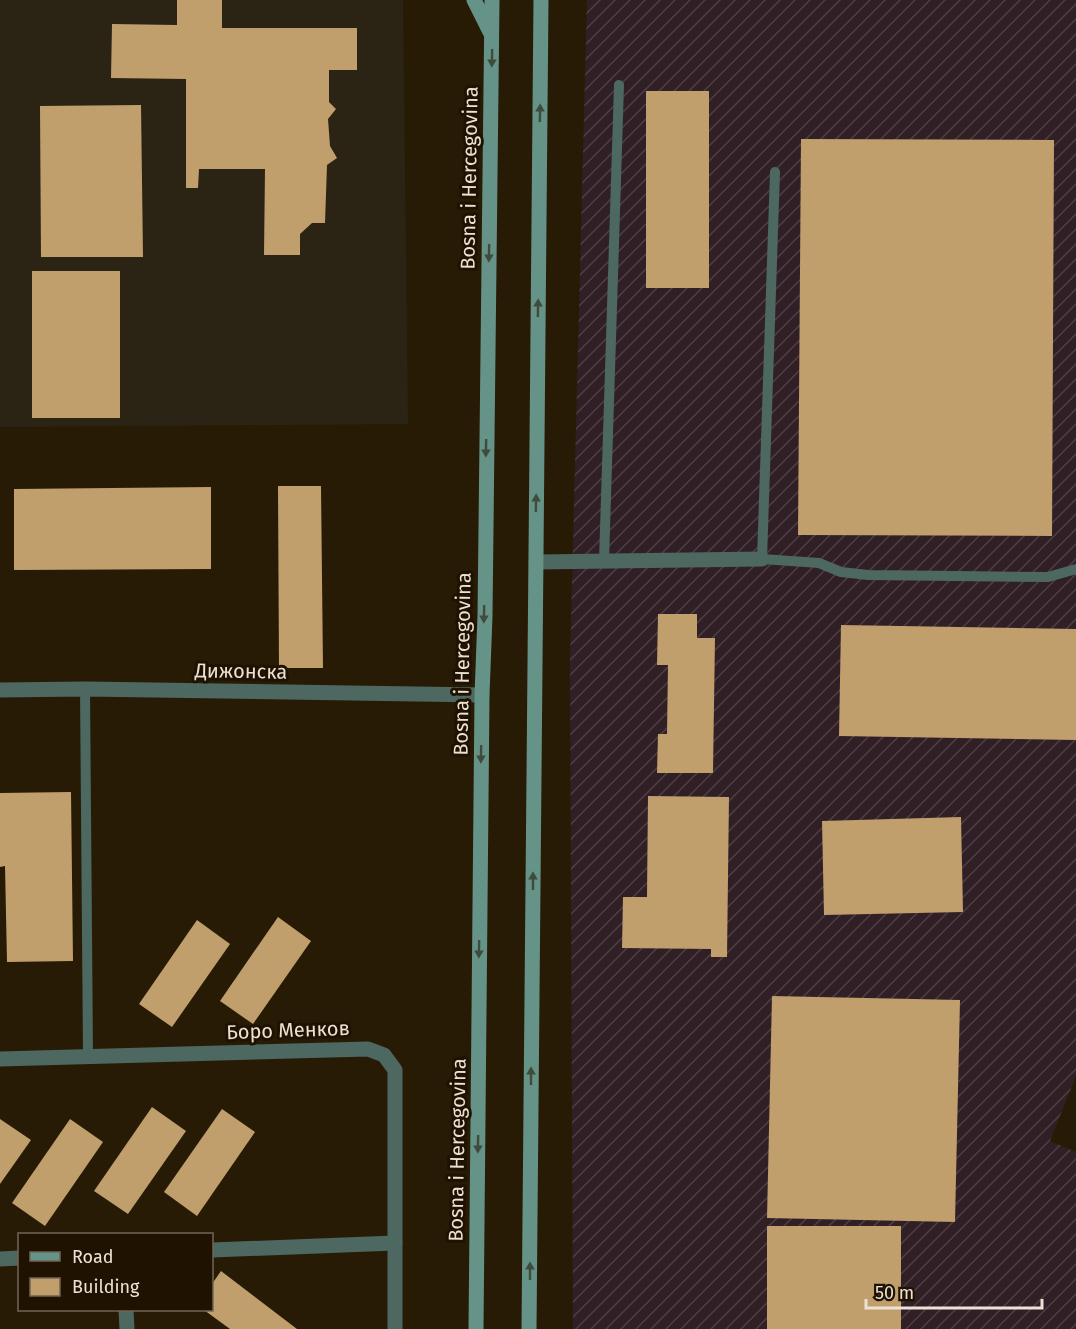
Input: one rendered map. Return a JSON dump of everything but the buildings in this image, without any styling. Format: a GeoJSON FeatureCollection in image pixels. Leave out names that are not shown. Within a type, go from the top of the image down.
{"type":"FeatureCollection","features":[{"type":"Feature","properties":{"kind":"street"},"geometry":{"type":"LineString","coordinates":[[474,0],[492,35]]}},
{"type":"Feature","properties":{"kind":"street","name":"Bosna i Hercegovina"},"geometry":{"type":"LineString","coordinates":[[476,1329],[492,0]]}},
{"type":"Feature","properties":{"kind":"street"},"geometry":{"type":"LineString","coordinates":[[529,1329],[541,0]]}},
{"type":"Feature","properties":{"kind":"street"},"geometry":{"type":"LineString","coordinates":[[536,562],[762,559]]}},
{"type":"Feature","properties":{"kind":"street","name":"Дижонска"},"geometry":{"type":"LineString","coordinates":[[0,690],[86,689],[482,695]]}},
{"type":"Feature","properties":{"kind":"street","name":"Боро Менков"},"geometry":{"type":"LineString","coordinates":[[0,1059],[368,1049],[384,1055],[395,1070],[394,1329]]}},
{"type":"Feature","properties":{"kind":"street"},"geometry":{"type":"LineString","coordinates":[[213,1250],[394,1243]]}},
{"type":"Feature","properties":{"kind":"street"},"geometry":{"type":"LineString","coordinates":[[0,1259],[18,1258]]}},
{"type":"Feature","properties":{"kind":"street"},"geometry":{"type":"LineString","coordinates":[[126,1311],[127,1329]]}},
{"type":"Feature","properties":{"kind":"lane"},"geometry":{"type":"LineString","coordinates":[[604,561],[619,85]]}},
{"type":"Feature","properties":{"kind":"lane"},"geometry":{"type":"LineString","coordinates":[[775,172],[762,559],[819,563],[841,572],[868,575],[1048,577],[1076,569]]}},
{"type":"Feature","properties":{"kind":"lane"},"geometry":{"type":"LineString","coordinates":[[86,689],[88,1056]]}},
{"type":"Feature","properties":{"kind":"shaded area"},"geometry":{"type":"Polygon","coordinates":[[[0,0],[403,0],[408,424],[0,427],[0,0]]]}},
{"type":"Feature","properties":{"kind":"shaded area"},"geometry":{"type":"Polygon","coordinates":[[[587,0],[1076,0],[1076,1076],[1050,1141],[1076,1152],[1076,1329],[573,1329],[570,661],[587,0]]]}}]}
